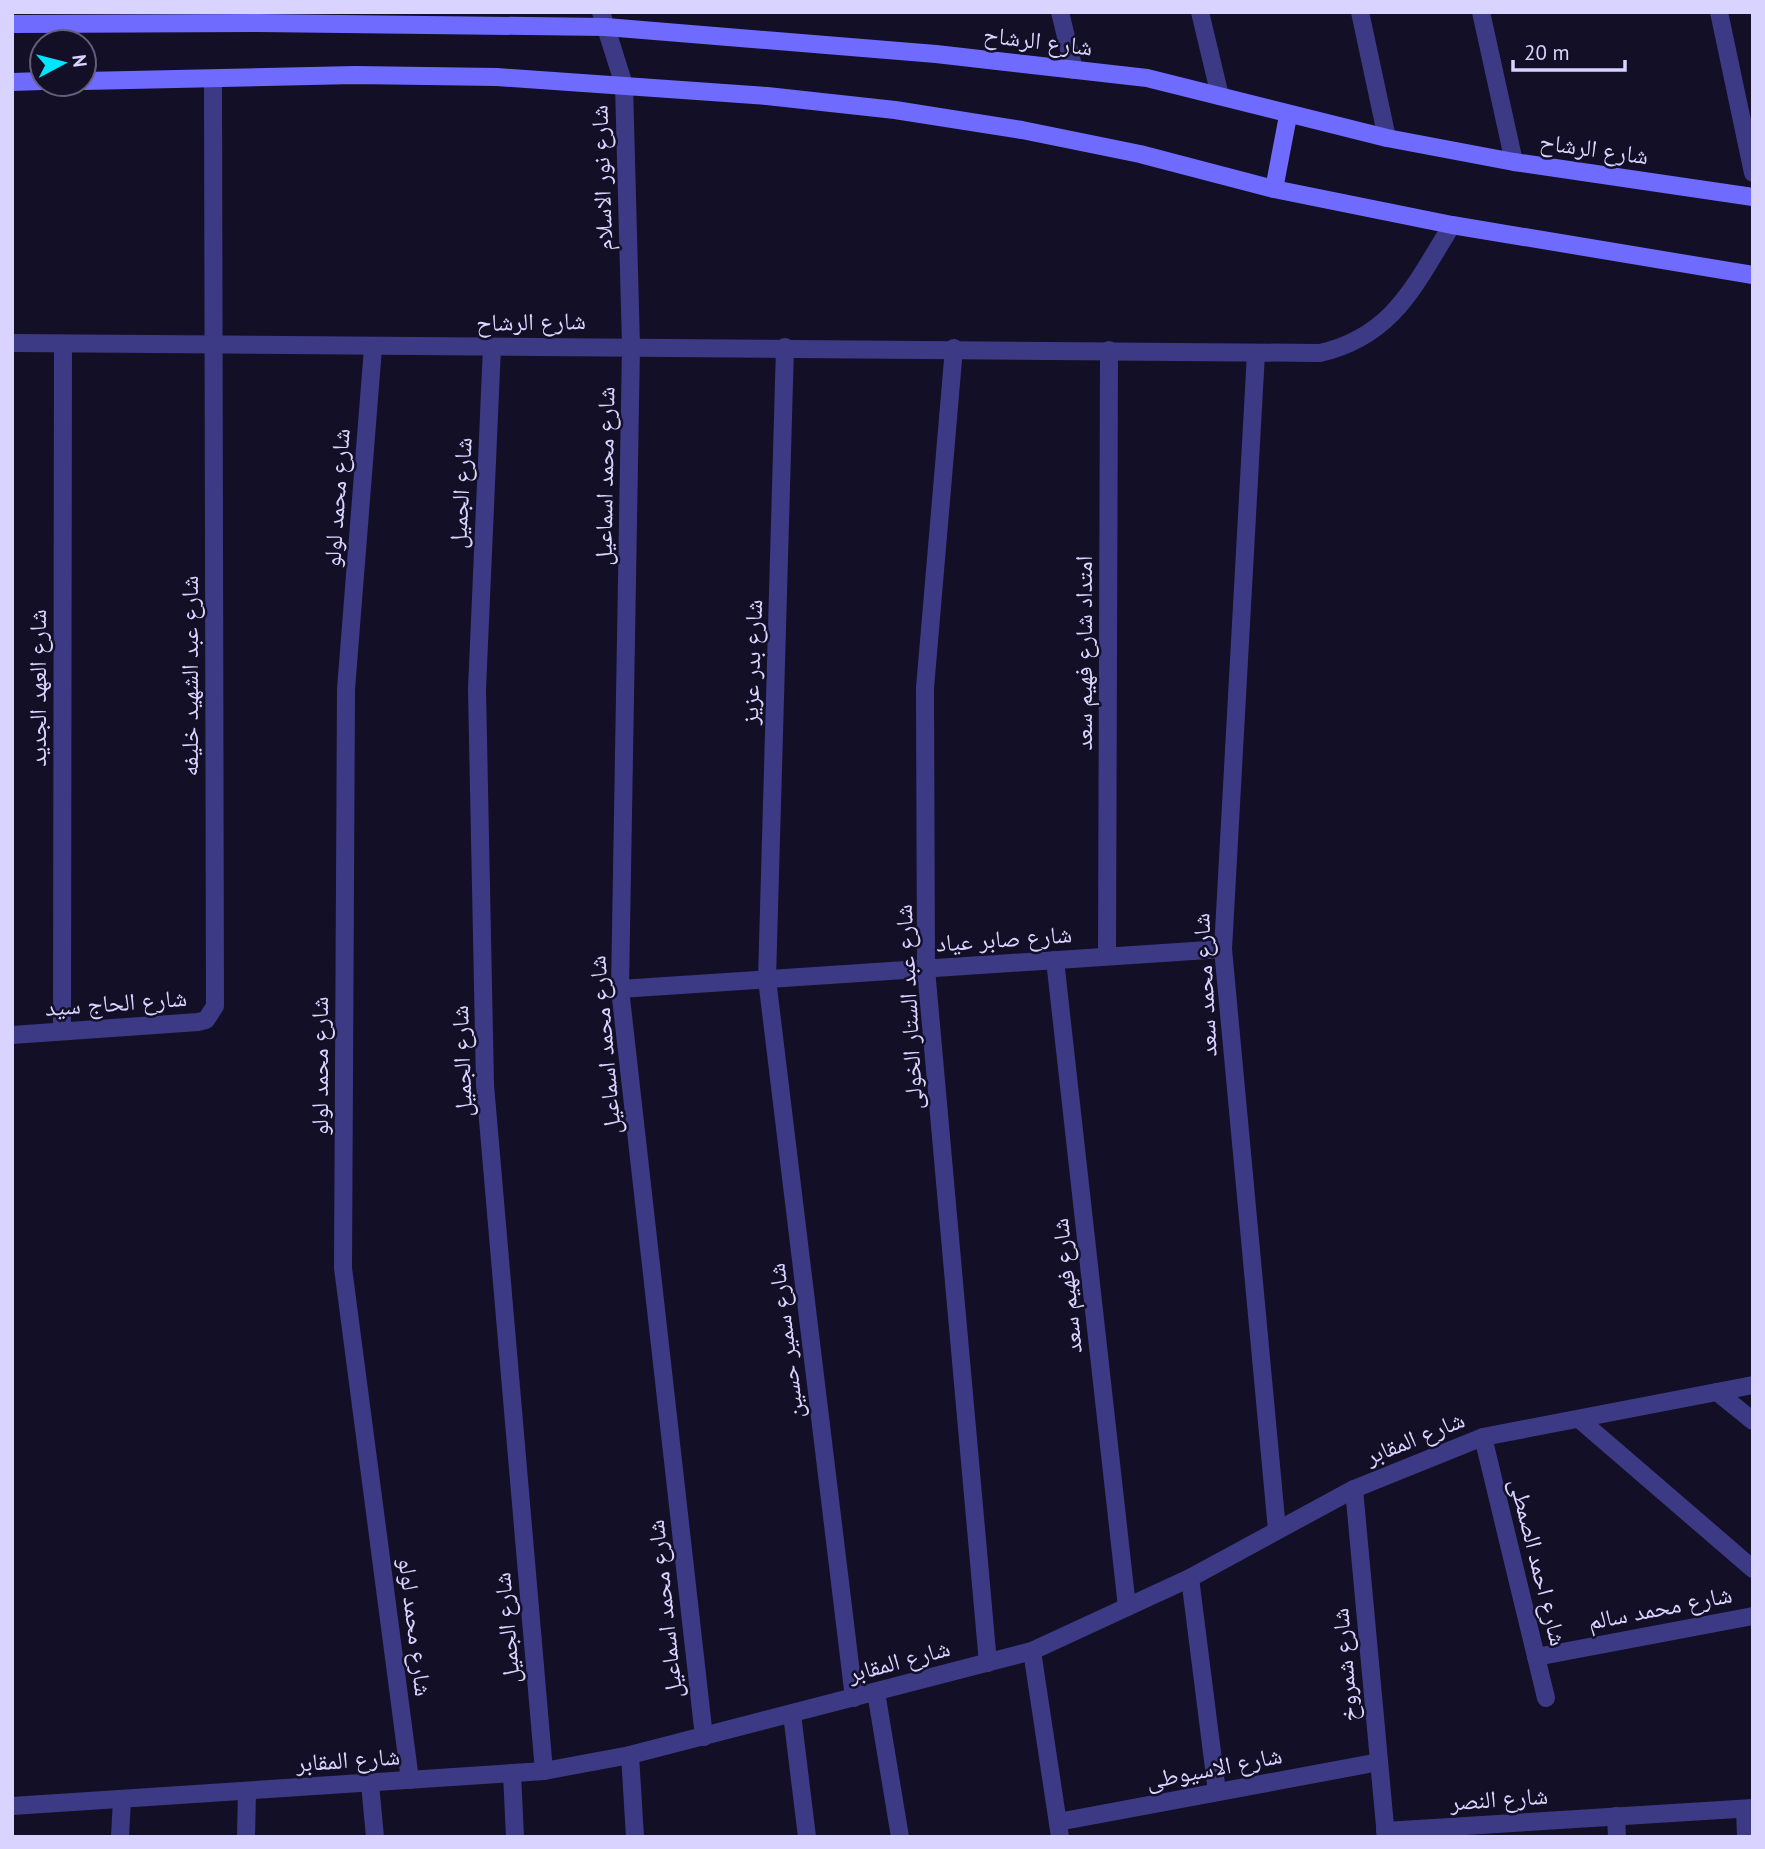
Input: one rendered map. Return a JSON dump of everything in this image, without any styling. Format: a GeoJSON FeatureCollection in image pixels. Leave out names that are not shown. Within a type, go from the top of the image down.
{"type":"FeatureCollection","features":[{"type":"Feature","properties":{"kind":"main road","name":"شارع الرشاح"},"geometry":{"type":"LineString","coordinates":[[12,24],[66,18],[603,20],[1147,78],[1288,116],[1387,138],[1514,162],[1753,197]]}},
{"type":"Feature","properties":{"kind":"main road"},"geometry":{"type":"LineString","coordinates":[[98,80],[355,75],[497,77],[780,97],[1022,130],[1140,155],[1274,189],[1452,225],[1753,275]]}},
{"type":"Feature","properties":{"kind":"main road"},"geometry":{"type":"LineString","coordinates":[[1274,189],[1288,116]]}},
{"type":"Feature","properties":{"kind":"street"},"geometry":{"type":"LineString","coordinates":[[1060,12],[1074,70]]}},
{"type":"Feature","properties":{"kind":"street"},"geometry":{"type":"LineString","coordinates":[[1200,12],[1220,96]]}},
{"type":"Feature","properties":{"kind":"street"},"geometry":{"type":"LineString","coordinates":[[1360,12],[1387,138]]}},
{"type":"Feature","properties":{"kind":"street"},"geometry":{"type":"LineString","coordinates":[[1481,12],[1514,162]]}},
{"type":"Feature","properties":{"kind":"street"},"geometry":{"type":"LineString","coordinates":[[1719,12],[1753,173]]}},
{"type":"Feature","properties":{"kind":"street","name":"شارع نور الاسلام"},"geometry":{"type":"LineString","coordinates":[[603,20],[624,85],[631,346]]}},
{"type":"Feature","properties":{"kind":"street","name":"شارع عبد الشهيد خليفه"},"geometry":{"type":"LineString","coordinates":[[213,79],[215,1006]]}},
{"type":"Feature","properties":{"kind":"street","name":"شارع الرشاح"},"geometry":{"type":"LineString","coordinates":[[12,343],[373,348],[631,346],[1320,353],[1345,347],[1367,336],[1387,321],[1403,302],[1452,225]]}},
{"type":"Feature","properties":{"kind":"street","name":"شارع العهد الجديد"},"geometry":{"type":"LineString","coordinates":[[62,1031],[63,344]]}},
{"type":"Feature","properties":{"kind":"street","name":"شارع محمد اسماعيل"},"geometry":{"type":"LineString","coordinates":[[631,346],[620,989],[704,1737]]}},
{"type":"Feature","properties":{"kind":"street","name":"شارع الجميل"},"geometry":{"type":"LineString","coordinates":[[492,347],[477,690],[485,1085],[544,1772]]}},
{"type":"Feature","properties":{"kind":"street","name":"شارع بدر عزيز"},"geometry":{"type":"LineString","coordinates":[[767,979],[785,347]]}},
{"type":"Feature","properties":{"kind":"street","name":"شارع محمد لولو"},"geometry":{"type":"LineString","coordinates":[[373,348],[346,689],[343,1268],[410,1780]]}},
{"type":"Feature","properties":{"kind":"street","name":"شارع عبد الستار الخولى"},"geometry":{"type":"LineString","coordinates":[[954,348],[925,688],[926,969],[988,1662]]}},
{"type":"Feature","properties":{"kind":"street","name":"امتداد شارع فهيم سعد"},"geometry":{"type":"LineString","coordinates":[[1107,956],[1109,351]]}},
{"type":"Feature","properties":{"kind":"street","name":"شارع محمد سعد"},"geometry":{"type":"LineString","coordinates":[[1256,353],[1223,949],[1277,1530]]}},
{"type":"Feature","properties":{"kind":"street","name":"شارع صابر عياد"},"geometry":{"type":"LineString","coordinates":[[620,989],[1223,949]]}},
{"type":"Feature","properties":{"kind":"street","name":"شارع فهيم سعد"},"geometry":{"type":"LineString","coordinates":[[1055,960],[1127,1607]]}},
{"type":"Feature","properties":{"kind":"street","name":"شارع سمير حسين"},"geometry":{"type":"LineString","coordinates":[[767,979],[854,1698]]}},
{"type":"Feature","properties":{"kind":"street","name":"شارع الحاج سيد"},"geometry":{"type":"LineString","coordinates":[[12,1035],[198,1022],[206,1020],[215,1006]]}},
{"type":"Feature","properties":{"kind":"street","name":"شارع المقابر"},"geometry":{"type":"LineString","coordinates":[[12,1806],[544,1772],[630,1755],[1032,1651],[1191,1578],[1354,1489],[1483,1437],[1753,1385]]}},
{"type":"Feature","properties":{"kind":"street"},"geometry":{"type":"LineString","coordinates":[[1717,1392],[1753,1422]]}},
{"type":"Feature","properties":{"kind":"street"},"geometry":{"type":"LineString","coordinates":[[1579,1419],[1753,1569]]}},
{"type":"Feature","properties":{"kind":"street","name":"شارع احمد الصمطى"},"geometry":{"type":"LineString","coordinates":[[1483,1437],[1546,1698]]}},
{"type":"Feature","properties":{"kind":"street","name":"شارع شمروخ"},"geometry":{"type":"LineString","coordinates":[[1354,1489],[1385,1834]]}},
{"type":"Feature","properties":{"kind":"street"},"geometry":{"type":"LineString","coordinates":[[1191,1578],[1217,1792]]}},
{"type":"Feature","properties":{"kind":"street","name":"شارع محمد سالم"},"geometry":{"type":"LineString","coordinates":[[1536,1657],[1753,1616]]}},
{"type":"Feature","properties":{"kind":"street"},"geometry":{"type":"LineString","coordinates":[[1032,1651],[1059,1829]]}},
{"type":"Feature","properties":{"kind":"street"},"geometry":{"type":"LineString","coordinates":[[876,1692],[900,1837]]}},
{"type":"Feature","properties":{"kind":"street"},"geometry":{"type":"LineString","coordinates":[[792,1714],[807,1837]]}},
{"type":"Feature","properties":{"kind":"street"},"geometry":{"type":"LineString","coordinates":[[630,1755],[635,1837]]}},
{"type":"Feature","properties":{"kind":"street","name":"شارع الاسيوطى"},"geometry":{"type":"LineString","coordinates":[[1059,1829],[1217,1792],[1378,1762]]}},
{"type":"Feature","properties":{"kind":"street"},"geometry":{"type":"LineString","coordinates":[[512,1773],[515,1837]]}},
{"type":"Feature","properties":{"kind":"street"},"geometry":{"type":"LineString","coordinates":[[370,1784],[375,1837]]}},
{"type":"Feature","properties":{"kind":"street"},"geometry":{"type":"LineString","coordinates":[[246,1837],[247,1792]]}},
{"type":"Feature","properties":{"kind":"street"},"geometry":{"type":"LineString","coordinates":[[120,1837],[122,1799]]}},
{"type":"Feature","properties":{"kind":"street"},"geometry":{"type":"LineString","coordinates":[[1746,1837],[1749,1808]]}},
{"type":"Feature","properties":{"kind":"street","name":"شارع النصر"},"geometry":{"type":"LineString","coordinates":[[1385,1834],[1749,1808]]}},
{"type":"Feature","properties":{"kind":"street"},"geometry":{"type":"LineString","coordinates":[[1616,1816],[1617,1837]]}}]}
